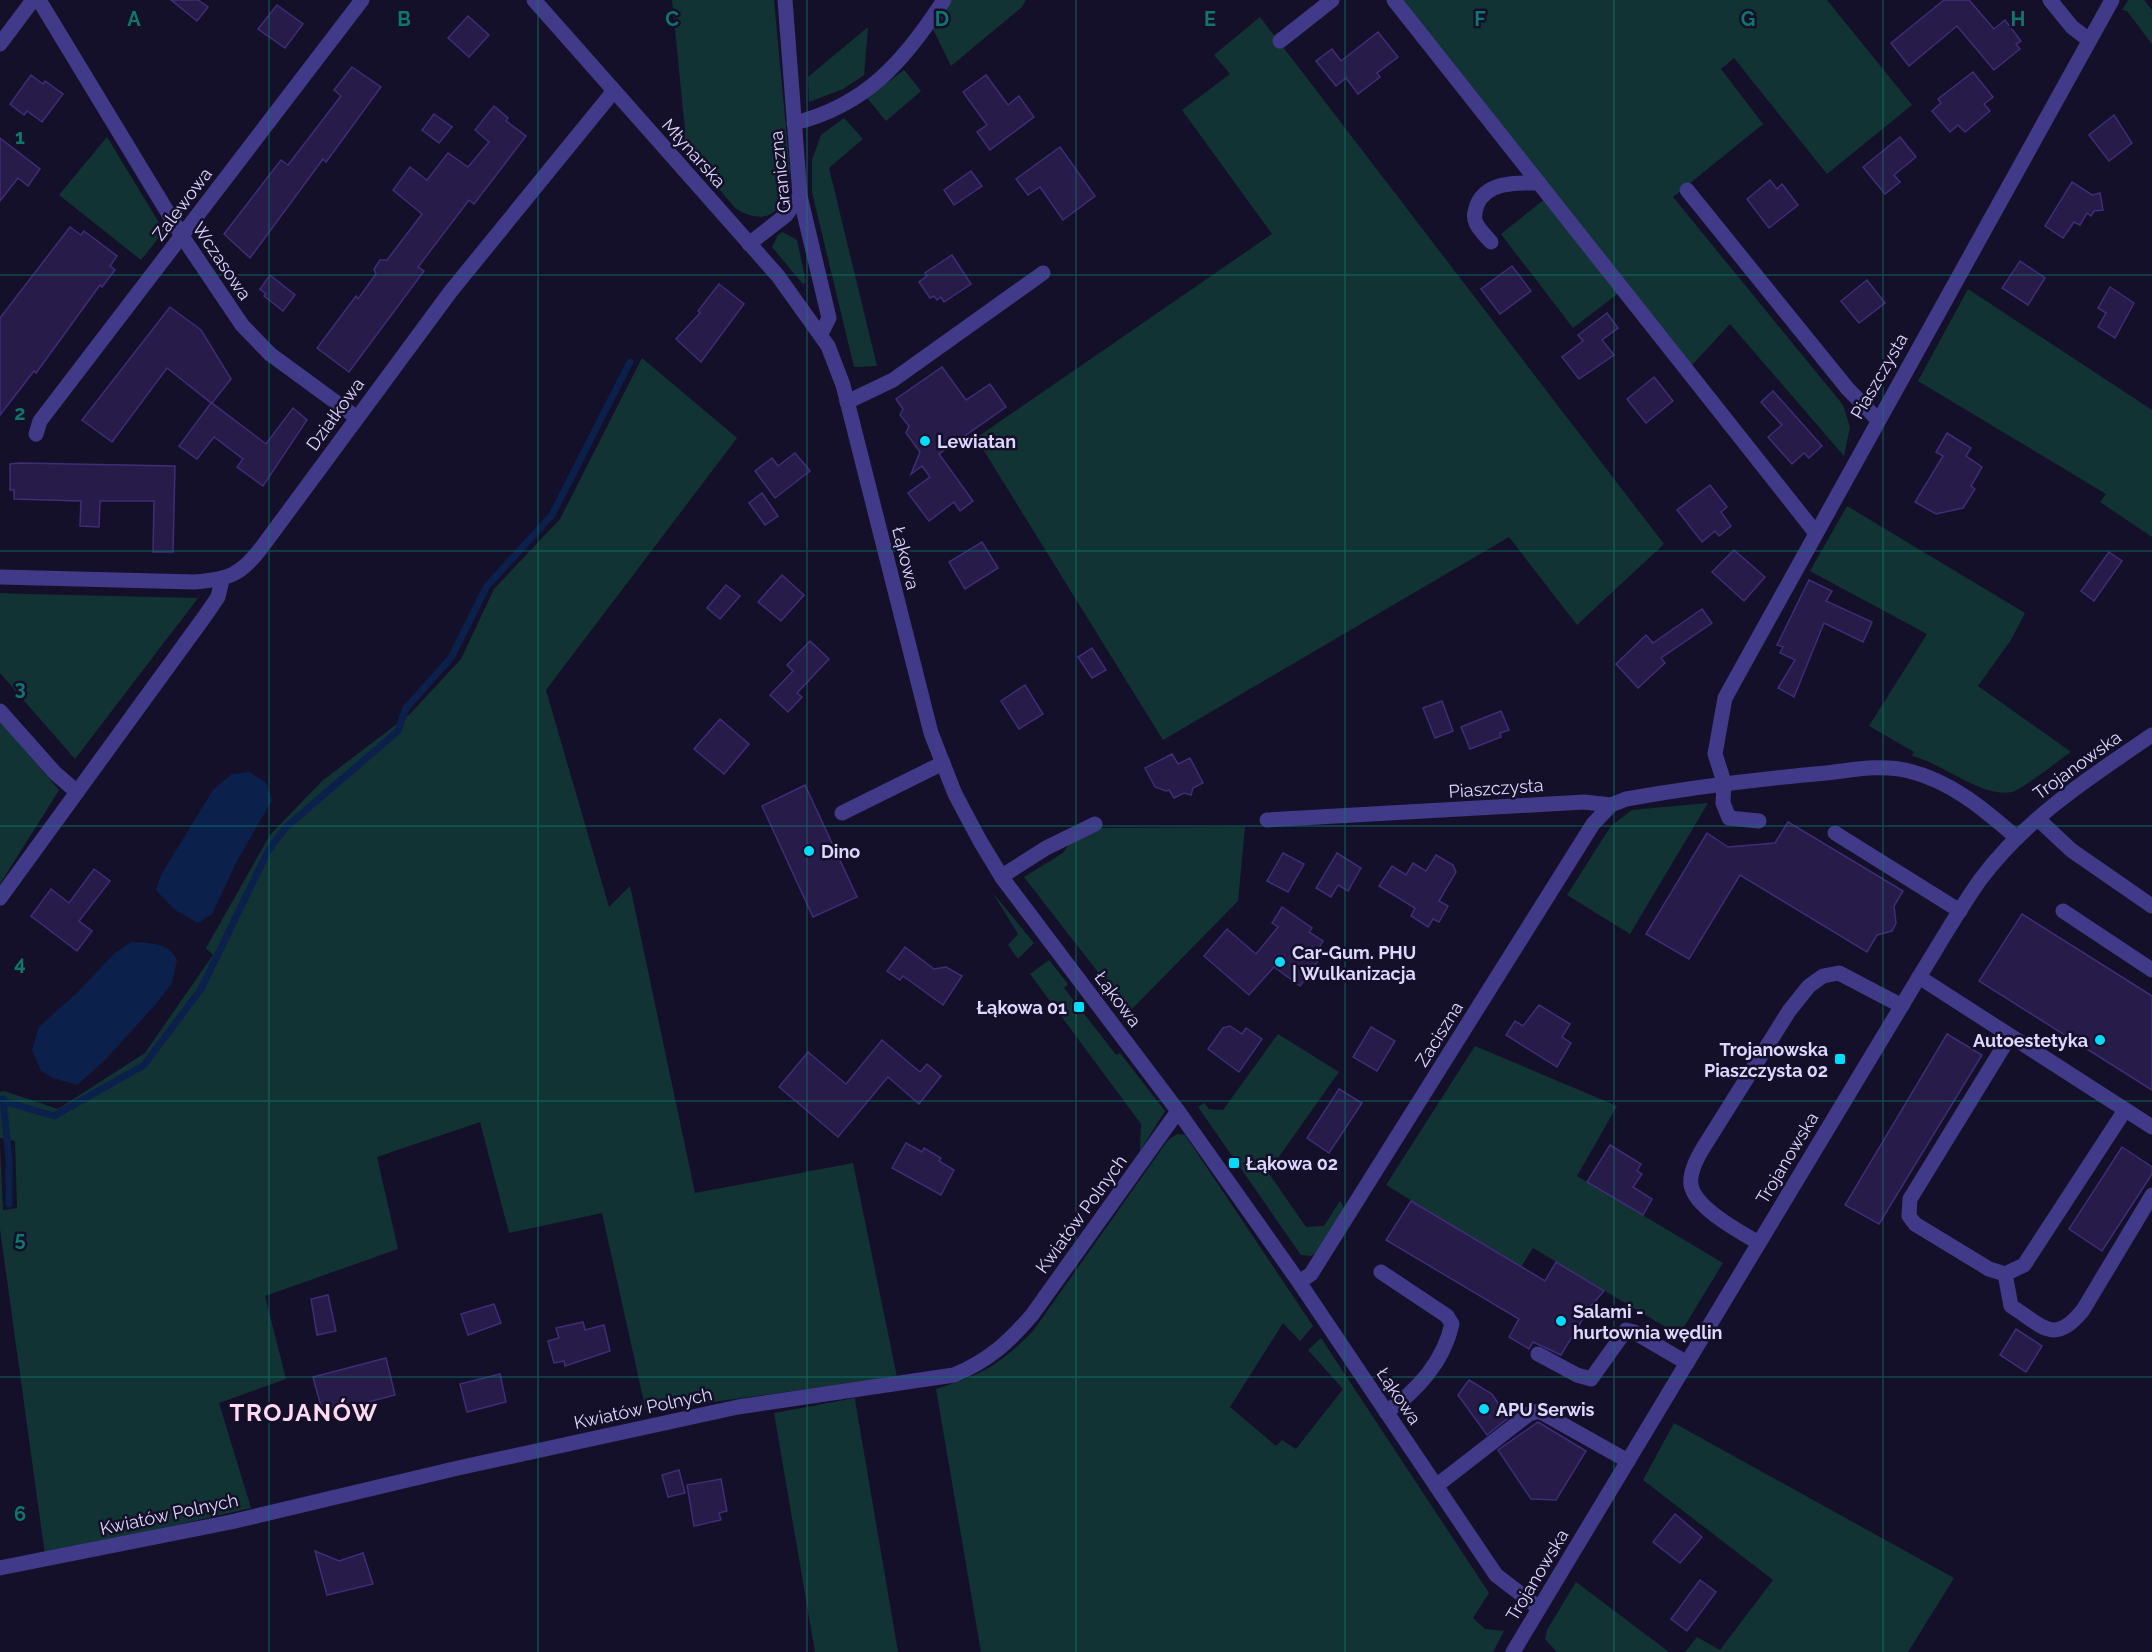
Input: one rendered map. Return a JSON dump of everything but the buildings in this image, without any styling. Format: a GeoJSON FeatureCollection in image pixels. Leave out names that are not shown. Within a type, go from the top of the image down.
{"type":"FeatureCollection","features":[{"type":"Feature","properties":{"kind":"street"},"geometry":{"type":"LineString","coordinates":[[0,44],[33,0]]}},
{"type":"Feature","properties":{"kind":"street","name":"Wczasowa"},"geometry":{"type":"LineString","coordinates":[[39,0],[182,236],[242,325],[270,354],[356,417]]}},
{"type":"Feature","properties":{"kind":"street","name":"Zalewowa"},"geometry":{"type":"LineString","coordinates":[[36,434],[40,421],[362,0]]}},
{"type":"Feature","properties":{"kind":"street","name":"Młynarska"},"geometry":{"type":"LineString","coordinates":[[534,0],[749,244],[806,312],[821,334]]}},
{"type":"Feature","properties":{"kind":"street","name":"Graniczna"},"geometry":{"type":"LineString","coordinates":[[785,0],[800,196],[829,318],[821,334]]}},
{"type":"Feature","properties":{"kind":"street"},"geometry":{"type":"LineString","coordinates":[[794,123],[822,116],[862,94],[903,59],[944,0]]}},
{"type":"Feature","properties":{"kind":"street"},"geometry":{"type":"LineString","coordinates":[[1280,41],[1332,0]]}},
{"type":"Feature","properties":{"kind":"street"},"geometry":{"type":"LineString","coordinates":[[1394,0],[1815,532]]}},
{"type":"Feature","properties":{"kind":"street"},"geometry":{"type":"LineString","coordinates":[[2050,0],[2072,27],[2089,40]]}},
{"type":"Feature","properties":{"kind":"street","name":"Piaszczysta"},"geometry":{"type":"LineString","coordinates":[[1724,782],[1715,754],[1716,738],[1725,698],[1877,419],[2112,0]]}},
{"type":"Feature","properties":{"kind":"street","name":"Działkowa"},"geometry":{"type":"LineString","coordinates":[[0,577],[195,582],[222,580],[239,573],[251,561],[458,282],[613,92]]}},
{"type":"Feature","properties":{"kind":"street"},"geometry":{"type":"LineString","coordinates":[[1491,242],[1475,222],[1474,216],[1479,201],[1496,187],[1511,183],[1539,183]]}},
{"type":"Feature","properties":{"kind":"street"},"geometry":{"type":"LineString","coordinates":[[1687,190],[1847,388],[1877,419]]}},
{"type":"Feature","properties":{"kind":"street"},"geometry":{"type":"LineString","coordinates":[[749,244],[786,215],[800,196]]}},
{"type":"Feature","properties":{"kind":"street"},"geometry":{"type":"LineString","coordinates":[[848,402],[892,380],[1043,273]]}},
{"type":"Feature","properties":{"kind":"street","name":"Łąkowa"},"geometry":{"type":"LineString","coordinates":[[821,334],[828,346],[848,402],[916,681],[955,794],[1002,876],[1178,1111],[1299,1282],[1496,1575],[1539,1608]]}},
{"type":"Feature","properties":{"kind":"street"},"geometry":{"type":"LineString","coordinates":[[0,898],[212,606],[218,597],[222,580]]}},
{"type":"Feature","properties":{"kind":"street"},"geometry":{"type":"LineString","coordinates":[[0,711],[55,773],[76,792]]}},
{"type":"Feature","properties":{"kind":"street","name":"Trojanowska"},"geometry":{"type":"LineString","coordinates":[[1515,1651],[1902,1005],[1981,879],[2017,838],[2038,819],[2071,792],[2152,735]]}},
{"type":"Feature","properties":{"kind":"street"},"geometry":{"type":"LineString","coordinates":[[842,813],[943,763]]}},
{"type":"Feature","properties":{"kind":"street","name":"Piaszczysta"},"geometry":{"type":"LineString","coordinates":[[1267,820],[1584,802],[1611,805],[1626,799],[1724,782],[1880,768],[1908,770],[1957,791],[1984,809],[2017,838]]}},
{"type":"Feature","properties":{"kind":"street"},"geometry":{"type":"LineString","coordinates":[[1724,782],[1723,802],[1729,818],[1759,820]]}},
{"type":"Feature","properties":{"kind":"street","name":"Zaciszna"},"geometry":{"type":"LineString","coordinates":[[1299,1282],[1311,1274],[1593,824],[1611,805]]}},
{"type":"Feature","properties":{"kind":"street"},"geometry":{"type":"LineString","coordinates":[[2038,819],[2071,850],[2152,906]]}},
{"type":"Feature","properties":{"kind":"street"},"geometry":{"type":"LineString","coordinates":[[1002,876],[1046,848],[1095,824]]}},
{"type":"Feature","properties":{"kind":"street"},"geometry":{"type":"LineString","coordinates":[[1835,833],[1960,911]]}},
{"type":"Feature","properties":{"kind":"street"},"geometry":{"type":"LineString","coordinates":[[2063,910],[2152,970]]}},
{"type":"Feature","properties":{"kind":"street"},"geometry":{"type":"LineString","coordinates":[[1759,1243],[1695,1198],[1690,1183],[1696,1160],[1705,1145],[1789,1011],[1809,986],[1823,975],[1839,973],[1902,1005]]}},
{"type":"Feature","properties":{"kind":"street"},"geometry":{"type":"LineString","coordinates":[[1919,977],[2152,1127]]}},
{"type":"Feature","properties":{"kind":"street"},"geometry":{"type":"LineString","coordinates":[[2010,1036],[1910,1198],[1909,1216],[1915,1224],[1980,1263],[2005,1274],[2024,1265],[2125,1110]]}},
{"type":"Feature","properties":{"kind":"street","name":"Kwiatów Polnych"},"geometry":{"type":"LineString","coordinates":[[0,1568],[231,1522],[458,1468],[738,1407],[954,1375],[977,1366],[1007,1345],[1032,1315],[1178,1111]]}},
{"type":"Feature","properties":{"kind":"street"},"geometry":{"type":"LineString","coordinates":[[2005,1274],[2011,1306],[2048,1329],[2057,1331],[2069,1327],[2083,1310],[2152,1195]]}},
{"type":"Feature","properties":{"kind":"street"},"geometry":{"type":"LineString","coordinates":[[1380,1272],[1447,1316],[1452,1323],[1439,1360],[1419,1384],[1386,1412]]}},
{"type":"Feature","properties":{"kind":"street"},"geometry":{"type":"LineString","coordinates":[[1538,1354],[1576,1375],[1591,1379],[1626,1330],[1634,1332],[1687,1363]]}},
{"type":"Feature","properties":{"kind":"street"},"geometry":{"type":"LineString","coordinates":[[1436,1486],[1529,1414],[1539,1411],[1628,1461]]}},
{"type":"Feature","properties":{"kind":"green space"},"geometry":{"type":"Polygon","coordinates":[[[672,0],[774,0],[790,171],[781,204],[768,215],[759,217],[735,208],[684,147],[685,130],[672,0]]]}},
{"type":"Feature","properties":{"kind":"green space"},"geometry":{"type":"Polygon","coordinates":[[[952,0],[1026,0],[1022,7],[951,66],[933,29],[952,0]]]}},
{"type":"Feature","properties":{"kind":"green space"},"geometry":{"type":"Polygon","coordinates":[[[1399,0],[1827,0],[1912,105],[1827,174],[1734,58],[1721,69],[1763,124],[1673,197],[1843,405],[1850,427],[1844,456],[1730,324],[1692,365],[1399,0]]]}},
{"type":"Feature","properties":{"kind":"green space"},"geometry":{"type":"Polygon","coordinates":[[[2128,0],[2144,0],[2152,10],[2152,44],[2127,11],[2122,10],[2128,0]]]}},
{"type":"Feature","properties":{"kind":"green space"},"geometry":{"type":"Polygon","coordinates":[[[1260,17],[1664,544],[1577,625],[1509,537],[1163,740],[976,438],[1272,234],[1182,110],[1230,74],[1214,55],[1260,17]]]}},
{"type":"Feature","properties":{"kind":"green space"},"geometry":{"type":"Polygon","coordinates":[[[868,27],[864,75],[843,89],[809,102],[808,77],[868,27]]]}},
{"type":"Feature","properties":{"kind":"green space"},"geometry":{"type":"Polygon","coordinates":[[[904,70],[921,91],[886,121],[867,98],[904,70]]]}},
{"type":"Feature","properties":{"kind":"green space"},"geometry":{"type":"Polygon","coordinates":[[[844,118],[863,139],[829,168],[877,366],[854,367],[812,192],[812,160],[821,135],[844,118]]]}},
{"type":"Feature","properties":{"kind":"green space"},"geometry":{"type":"Polygon","coordinates":[[[107,137],[164,231],[141,260],[59,195],[107,137]]]}},
{"type":"Feature","properties":{"kind":"green space"},"geometry":{"type":"Polygon","coordinates":[[[1546,198],[1620,292],[1573,328],[1501,234],[1546,198]]]}},
{"type":"Feature","properties":{"kind":"green space"},"geometry":{"type":"Polygon","coordinates":[[[783,232],[797,240],[806,282],[803,284],[772,247],[778,235],[783,232]]]}},
{"type":"Feature","properties":{"kind":"green space"},"geometry":{"type":"Polygon","coordinates":[[[1968,289],[2152,410],[2152,537],[2100,502],[2106,494],[1918,381],[1968,289]]]}},
{"type":"Feature","properties":{"kind":"green space"},"geometry":{"type":"Polygon","coordinates":[[[642,358],[737,438],[546,690],[609,907],[630,886],[695,1193],[853,1163],[897,1377],[646,1411],[602,1213],[509,1233],[480,1122],[377,1157],[398,1249],[265,1296],[286,1379],[219,1403],[251,1508],[45,1555],[0,1229],[0,1145],[3,1210],[17,1208],[15,1141],[0,1138],[0,1092],[4,1091],[58,1109],[145,1053],[213,955],[206,948],[270,835],[322,781],[410,714],[461,659],[494,589],[560,519],[642,358]]]}},
{"type":"Feature","properties":{"kind":"green space"},"geometry":{"type":"Polygon","coordinates":[[[1847,506],[2025,613],[2011,640],[1978,686],[2071,752],[2017,790],[2000,792],[1975,785],[1936,765],[1912,756],[1914,752],[1869,726],[1927,634],[1810,571],[1847,506]]]}},
{"type":"Feature","properties":{"kind":"green space"},"geometry":{"type":"Polygon","coordinates":[[[0,593],[198,598],[75,759],[0,673],[0,593]]]}},
{"type":"Feature","properties":{"kind":"green space"},"geometry":{"type":"Polygon","coordinates":[[[0,721],[59,790],[0,884],[0,721]]]}},
{"type":"Feature","properties":{"kind":"green space"},"geometry":{"type":"Polygon","coordinates":[[[1708,803],[1630,934],[1567,895],[1611,826],[1632,810],[1708,803]]]}},
{"type":"Feature","properties":{"kind":"green space"},"geometry":{"type":"Polygon","coordinates":[[[1245,827],[1238,901],[1129,1012],[1024,877],[1063,853],[1073,838],[1097,828],[1245,827]]]}},
{"type":"Feature","properties":{"kind":"green space"},"geometry":{"type":"Polygon","coordinates":[[[992,892],[1034,943],[1018,959],[1008,945],[1018,934],[992,892]]]}},
{"type":"Feature","properties":{"kind":"green space"},"geometry":{"type":"Polygon","coordinates":[[[1049,960],[1068,984],[1064,988],[1116,1055],[1120,1053],[1165,1111],[1140,1151],[1141,1124],[1030,974],[1049,960]]]}},
{"type":"Feature","properties":{"kind":"green space"},"geometry":{"type":"Polygon","coordinates":[[[1278,1034],[1339,1072],[1268,1172],[1306,1227],[1324,1226],[1340,1201],[1344,1208],[1318,1251],[1311,1256],[1301,1255],[1198,1107],[1204,1103],[1209,1109],[1223,1110],[1278,1034]]]}},
{"type":"Feature","properties":{"kind":"green space"},"geometry":{"type":"Polygon","coordinates":[[[1475,1046],[1617,1106],[1577,1176],[1723,1263],[1679,1335],[1533,1248],[1521,1267],[1386,1185],[1475,1046]]]}},
{"type":"Feature","properties":{"kind":"green space"},"geometry":{"type":"Polygon","coordinates":[[[1177,1134],[1185,1135],[1313,1326],[1300,1341],[1283,1323],[1230,1407],[1276,1446],[1282,1440],[1296,1449],[1343,1389],[1308,1350],[1321,1338],[1489,1593],[1473,1618],[1485,1629],[1504,1631],[1493,1652],[981,1652],[936,1389],[989,1368],[1010,1353],[1033,1331],[1168,1140],[1177,1134]]]}},
{"type":"Feature","properties":{"kind":"green space"},"geometry":{"type":"Polygon","coordinates":[[[855,1398],[898,1652],[815,1652],[774,1413],[855,1398]]]}},
{"type":"Feature","properties":{"kind":"green space"},"geometry":{"type":"Polygon","coordinates":[[[1674,1423],[1954,1578],[1908,1652],[1685,1652],[1697,1637],[1720,1650],[1773,1580],[1643,1480],[1674,1423]]]}},
{"type":"Feature","properties":{"kind":"green space"},"geometry":{"type":"Polygon","coordinates":[[[1576,1582],[1669,1652],[1557,1652],[1545,1639],[1547,1630],[1576,1582]]]}},
{"type":"Feature","properties":{"kind":"water"},"geometry":{"type":"Polygon","coordinates":[[[250,772],[266,783],[272,800],[237,861],[212,914],[198,923],[175,910],[156,890],[161,875],[213,790],[232,774],[250,772]]]}},
{"type":"Feature","properties":{"kind":"water"},"geometry":{"type":"Polygon","coordinates":[[[131,942],[158,945],[173,954],[177,960],[172,983],[104,1061],[77,1085],[53,1078],[41,1071],[32,1050],[39,1027],[77,993],[114,954],[131,942]]]}},
{"type":"Feature","properties":{"kind":"waterway"},"geometry":{"type":"LineString","coordinates":[[0,1100],[54,1116],[144,1065],[201,989],[268,851],[285,828],[398,731],[406,708],[451,658],[487,586],[552,515],[630,362]]}},
{"type":"Feature","properties":{"kind":"waterway"},"geometry":{"type":"LineString","coordinates":[[3,1099],[9,1159],[9,1204]]}},
{"type":"Feature","properties":{"kind":"place","name":"Lewiatan"},"geometry":{"type":"Point","coordinates":[925,441]}},
{"type":"Feature","properties":{"kind":"place","name":"Dino"},"geometry":{"type":"Point","coordinates":[809,851]}},
{"type":"Feature","properties":{"kind":"place","name":"Car-Gum. PHU | Wulkanizacja"},"geometry":{"type":"Point","coordinates":[1280,962]}},
{"type":"Feature","properties":{"kind":"place","name":"Łąkowa 01"},"geometry":{"type":"Point","coordinates":[1079,1007]}},
{"type":"Feature","properties":{"kind":"place","name":"Autoestetyka"},"geometry":{"type":"Point","coordinates":[2100,1040]}},
{"type":"Feature","properties":{"kind":"place","name":"Trojanowska Piaszczysta 02"},"geometry":{"type":"Point","coordinates":[1840,1059]}},
{"type":"Feature","properties":{"kind":"place","name":"Łąkowa 02"},"geometry":{"type":"Point","coordinates":[1234,1163]}},
{"type":"Feature","properties":{"kind":"place","name":"Salami - hurtownia wędlin"},"geometry":{"type":"Point","coordinates":[1561,1321]}},
{"type":"Feature","properties":{"kind":"place","name":"APU Serwis"},"geometry":{"type":"Point","coordinates":[1484,1409]}},
{"type":"Feature","properties":{"kind":"district","name":"TROJANÓW"},"geometry":{"type":"Point","coordinates":[304,1412]}}]}
